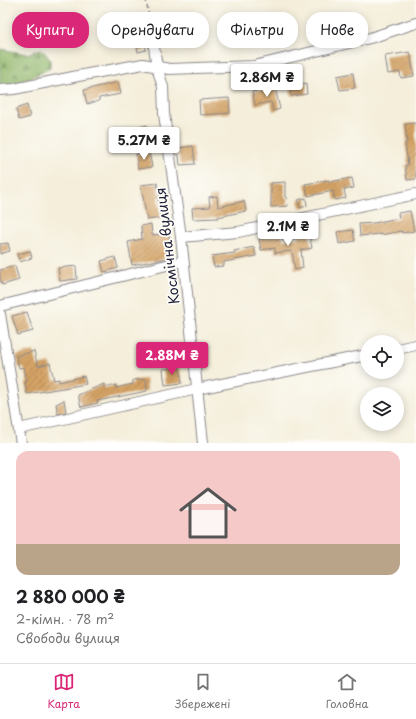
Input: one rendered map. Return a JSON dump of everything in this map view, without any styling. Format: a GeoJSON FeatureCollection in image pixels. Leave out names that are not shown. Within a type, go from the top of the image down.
{"type":"FeatureCollection","features":[{"type":"Feature","properties":{"kind":"street"},"geometry":{"type":"LineString","coordinates":[[0,90],[14,89],[143,64],[169,69],[254,66],[370,38],[416,23]]}},
{"type":"Feature","properties":{"kind":"street","name":"Космічна вулиця"},"geometry":{"type":"LineString","coordinates":[[154,48],[157,67],[163,87],[164,114],[181,237],[203,443]]}},
{"type":"Feature","properties":{"kind":"street"},"geometry":{"type":"LineString","coordinates":[[181,237],[238,232],[416,194]]}},
{"type":"Feature","properties":{"kind":"street"},"geometry":{"type":"LineString","coordinates":[[0,306],[183,261]]}},
{"type":"Feature","properties":{"kind":"street"},"geometry":{"type":"LineString","coordinates":[[0,314],[21,443]]}},
{"type":"Feature","properties":{"kind":"street"},"geometry":{"type":"LineString","coordinates":[[404,348],[416,345]]}},
{"type":"Feature","properties":{"kind":"street"},"geometry":{"type":"LineString","coordinates":[[19,429],[197,389],[360,356]]}},
{"type":"Feature","properties":{"kind":"path"},"geometry":{"type":"LineString","coordinates":[[146,0],[148,12]]}},
{"type":"Feature","properties":{"kind":"green space"},"geometry":{"type":"Polygon","coordinates":[[[0,49],[27,54],[41,49],[50,59],[50,68],[29,79],[0,87],[0,49]]]}},
{"type":"Feature","properties":{"kind":"building"},"geometry":{"type":"Polygon","coordinates":[[[137,48],[146,48],[146,50],[138,52],[137,48]]]}},
{"type":"Feature","properties":{"kind":"building"},"geometry":{"type":"Polygon","coordinates":[[[410,52],[414,76],[401,78],[400,72],[388,74],[385,56],[410,52]]]}},
{"type":"Feature","properties":{"kind":"building"},"geometry":{"type":"Polygon","coordinates":[[[353,73],[355,88],[340,90],[337,76],[353,73]]]}},
{"type":"Feature","properties":{"kind":"building"},"geometry":{"type":"Polygon","coordinates":[[[118,82],[121,94],[99,98],[99,101],[87,104],[84,90],[118,82]]]}},
{"type":"Feature","properties":{"kind":"building"},"geometry":{"type":"Polygon","coordinates":[[[306,83],[307,94],[291,96],[290,86],[306,83]]]}},
{"type":"Feature","properties":{"kind":"building"},"geometry":{"type":"Polygon","coordinates":[[[275,87],[280,109],[273,111],[271,102],[255,105],[252,92],[275,87]]]}},
{"type":"Feature","properties":{"kind":"building"},"geometry":{"type":"Polygon","coordinates":[[[229,98],[230,113],[200,115],[199,100],[229,98]]]}},
{"type":"Feature","properties":{"kind":"building"},"geometry":{"type":"Polygon","coordinates":[[[27,105],[30,117],[19,120],[16,109],[27,105]]]}},
{"type":"Feature","properties":{"kind":"building"},"geometry":{"type":"Polygon","coordinates":[[[416,123],[416,179],[407,180],[405,165],[408,165],[405,142],[407,142],[405,124],[416,123]]]}},
{"type":"Feature","properties":{"kind":"building"},"geometry":{"type":"Polygon","coordinates":[[[147,125],[149,132],[138,135],[135,128],[147,125]]]}},
{"type":"Feature","properties":{"kind":"building"},"geometry":{"type":"Polygon","coordinates":[[[193,146],[195,164],[180,165],[178,148],[193,146]]]}},
{"type":"Feature","properties":{"kind":"building"},"geometry":{"type":"Polygon","coordinates":[[[149,152],[152,167],[138,169],[136,154],[149,152]]]}},
{"type":"Feature","properties":{"kind":"building"},"geometry":{"type":"Polygon","coordinates":[[[352,178],[354,188],[344,190],[346,198],[335,200],[333,191],[308,196],[305,184],[352,178]]]}},
{"type":"Feature","properties":{"kind":"building"},"geometry":{"type":"Polygon","coordinates":[[[285,182],[285,197],[287,197],[288,206],[271,207],[271,183],[285,182]]]}},
{"type":"Feature","properties":{"kind":"building"},"geometry":{"type":"Polygon","coordinates":[[[157,183],[160,197],[158,197],[161,218],[147,220],[141,185],[157,183]]]}},
{"type":"Feature","properties":{"kind":"building"},"geometry":{"type":"Polygon","coordinates":[[[217,196],[218,207],[244,201],[246,211],[218,218],[193,219],[192,208],[210,207],[209,197],[217,196]]]}},
{"type":"Feature","properties":{"kind":"building"},"geometry":{"type":"Polygon","coordinates":[[[306,198],[307,206],[300,208],[298,200],[306,198]]]}},
{"type":"Feature","properties":{"kind":"building"},"geometry":{"type":"Polygon","coordinates":[[[410,211],[414,231],[360,236],[359,224],[374,223],[399,218],[398,213],[410,211]]]}},
{"type":"Feature","properties":{"kind":"building"},"geometry":{"type":"Polygon","coordinates":[[[151,224],[152,235],[169,234],[170,248],[166,248],[168,258],[132,265],[128,242],[142,239],[141,226],[151,224]]]}},
{"type":"Feature","properties":{"kind":"building"},"geometry":{"type":"Polygon","coordinates":[[[353,230],[355,241],[339,244],[337,232],[353,230]]]}},
{"type":"Feature","properties":{"kind":"building"},"geometry":{"type":"Polygon","coordinates":[[[309,234],[312,248],[301,250],[303,268],[295,270],[292,251],[275,253],[275,248],[261,250],[259,239],[282,235],[283,240],[298,238],[298,236],[309,234]]]}},
{"type":"Feature","properties":{"kind":"building"},"geometry":{"type":"Polygon","coordinates":[[[8,243],[10,251],[0,254],[0,244],[8,243]]]}},
{"type":"Feature","properties":{"kind":"building"},"geometry":{"type":"Polygon","coordinates":[[[254,247],[256,256],[224,262],[224,266],[214,267],[212,256],[235,253],[234,251],[254,247]]]}},
{"type":"Feature","properties":{"kind":"building"},"geometry":{"type":"Polygon","coordinates":[[[30,251],[32,258],[20,262],[17,254],[30,251]]]}},
{"type":"Feature","properties":{"kind":"building"},"geometry":{"type":"Polygon","coordinates":[[[115,257],[118,268],[104,272],[101,261],[115,257]]]}},
{"type":"Feature","properties":{"kind":"building"},"geometry":{"type":"Polygon","coordinates":[[[15,266],[19,280],[2,285],[0,270],[15,266]]]}},
{"type":"Feature","properties":{"kind":"building"},"geometry":{"type":"Polygon","coordinates":[[[76,266],[77,279],[60,281],[58,268],[76,266]]]}},
{"type":"Feature","properties":{"kind":"building"},"geometry":{"type":"Polygon","coordinates":[[[27,312],[33,331],[18,335],[12,316],[27,312]]]}},
{"type":"Feature","properties":{"kind":"building"},"geometry":{"type":"Polygon","coordinates":[[[34,351],[38,366],[50,363],[54,380],[59,379],[59,382],[84,376],[86,384],[27,394],[25,382],[27,382],[24,367],[19,368],[16,356],[34,351]]]}},
{"type":"Feature","properties":{"kind":"building"},"geometry":{"type":"Polygon","coordinates":[[[180,368],[182,383],[165,385],[163,369],[180,368]]]}},
{"type":"Feature","properties":{"kind":"building"},"geometry":{"type":"Polygon","coordinates":[[[146,379],[147,391],[97,401],[98,403],[81,407],[78,395],[104,384],[104,388],[116,385],[116,388],[133,384],[133,380],[146,379]]]}},
{"type":"Feature","properties":{"kind":"building"},"geometry":{"type":"Polygon","coordinates":[[[64,400],[66,412],[58,414],[56,404],[64,400]]]}}]}
